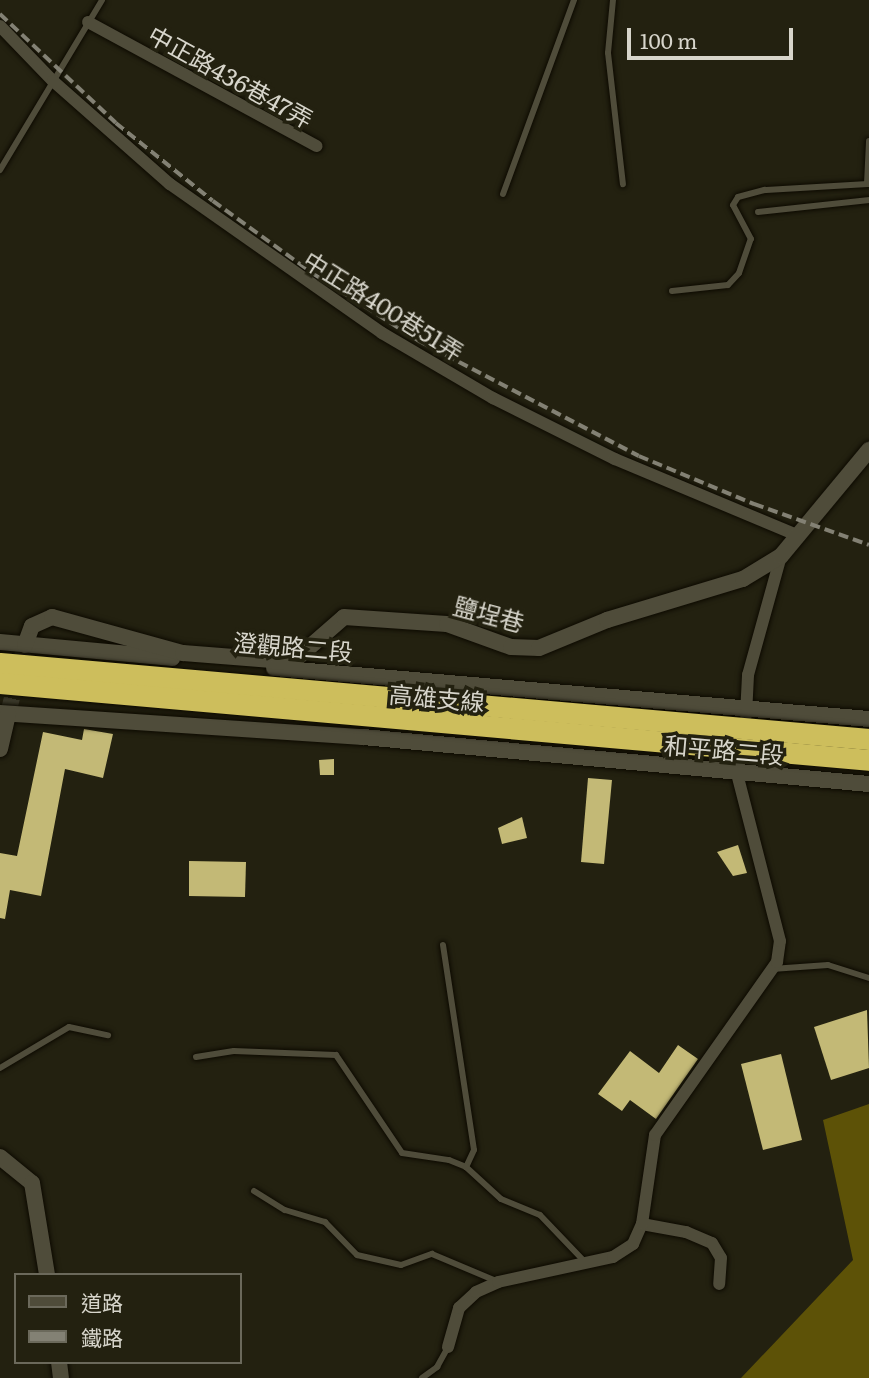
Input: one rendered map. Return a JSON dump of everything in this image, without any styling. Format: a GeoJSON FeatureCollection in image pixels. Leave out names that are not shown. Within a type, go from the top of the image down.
{"type":"FeatureCollection","features":[{"type":"Feature","properties":{"kind":"highway","name":"高雄支線"},"geometry":{"type":"LineString","coordinates":[[0,663],[869,739]]}},
{"type":"Feature","properties":{"kind":"highway","name":"高雄支線"},"geometry":{"type":"LineString","coordinates":[[0,683],[869,760]]}},
{"type":"Feature","properties":{"kind":"street","name":"中正路436巷47弄"},"geometry":{"type":"LineString","coordinates":[[89,22],[316,146]]}},
{"type":"Feature","properties":{"kind":"street","name":"中正路400巷51弄"},"geometry":{"type":"LineString","coordinates":[[0,26],[53,81],[170,184],[382,333],[493,398],[615,459],[799,536]]}},
{"type":"Feature","properties":{"kind":"street","name":"鹽埕巷"},"geometry":{"type":"LineString","coordinates":[[25,645],[32,626],[52,617],[183,653],[285,662],[297,658],[344,617],[447,624],[512,647],[539,648],[607,620],[735,582],[780,556],[869,450]]}},
{"type":"Feature","properties":{"kind":"street"},"geometry":{"type":"LineString","coordinates":[[448,1347],[459,1308],[476,1292],[498,1282],[624,1253],[642,1224],[655,1135],[772,970],[780,941],[737,773],[747,708],[748,675],[780,556]]}},
{"type":"Feature","properties":{"kind":"street","name":"澄觀路二段"},"geometry":{"type":"LineString","coordinates":[[0,642],[582,694]]}},
{"type":"Feature","properties":{"kind":"street","name":"和平路二段"},"geometry":{"type":"LineString","coordinates":[[582,694],[869,719]]}},
{"type":"Feature","properties":{"kind":"street"},"geometry":{"type":"LineString","coordinates":[[0,749],[4,714]]}},
{"type":"Feature","properties":{"kind":"street","name":"和平路二段"},"geometry":{"type":"LineString","coordinates":[[4,714],[363,737],[574,760],[869,784]]}},
{"type":"Feature","properties":{"kind":"street"},"geometry":{"type":"LineString","coordinates":[[0,1157],[32,1182],[47,1273]]}},
{"type":"Feature","properties":{"kind":"street"},"geometry":{"type":"LineString","coordinates":[[642,1224],[686,1231],[712,1242],[721,1258],[719,1284]]}},
{"type":"Feature","properties":{"kind":"lane"},"geometry":{"type":"LineString","coordinates":[[0,170],[102,0]]}},
{"type":"Feature","properties":{"kind":"lane"},"geometry":{"type":"LineString","coordinates":[[503,194],[574,0]]}},
{"type":"Feature","properties":{"kind":"lane"},"geometry":{"type":"LineString","coordinates":[[612,0],[608,53],[623,184]]}},
{"type":"Feature","properties":{"kind":"lane"},"geometry":{"type":"LineString","coordinates":[[672,290],[728,285],[739,274],[751,239],[733,205],[738,197],[765,190],[868,184],[869,141]]}},
{"type":"Feature","properties":{"kind":"lane"},"geometry":{"type":"LineString","coordinates":[[758,212],[869,200]]}},
{"type":"Feature","properties":{"kind":"lane"},"geometry":{"type":"LineString","coordinates":[[443,945],[474,1150],[466,1167]]}},
{"type":"Feature","properties":{"kind":"lane"},"geometry":{"type":"LineString","coordinates":[[772,970],[828,965],[869,978]]}},
{"type":"Feature","properties":{"kind":"lane"},"geometry":{"type":"LineString","coordinates":[[0,1068],[69,1027],[108,1035]]}},
{"type":"Feature","properties":{"kind":"lane"},"geometry":{"type":"LineString","coordinates":[[196,1057],[233,1051],[336,1055],[402,1153],[449,1160],[466,1167],[501,1199],[540,1215],[586,1263]]}},
{"type":"Feature","properties":{"kind":"lane"},"geometry":{"type":"LineString","coordinates":[[254,1191],[285,1210],[325,1222],[357,1255],[401,1265],[432,1254],[498,1282]]}},
{"type":"Feature","properties":{"kind":"lane"},"geometry":{"type":"LineString","coordinates":[[422,1378],[437,1367],[448,1347]]}},
{"type":"Feature","properties":{"kind":"shaded area"},"geometry":{"type":"Polygon","coordinates":[[[869,1104],[869,1378],[741,1378],[853,1260],[823,1120],[869,1104]]]}},
{"type":"Feature","properties":{"kind":"building"},"geometry":{"type":"Polygon","coordinates":[[[84,729],[113,734],[103,778],[65,769],[41,896],[10,890],[5,919],[0,918],[0,853],[17,856],[43,732],[82,740],[84,729]]]}},
{"type":"Feature","properties":{"kind":"building"},"geometry":{"type":"Polygon","coordinates":[[[334,759],[334,775],[320,775],[319,760],[334,759]]]}},
{"type":"Feature","properties":{"kind":"building"},"geometry":{"type":"Polygon","coordinates":[[[588,778],[612,780],[604,864],[581,862],[588,778]]]}},
{"type":"Feature","properties":{"kind":"building"},"geometry":{"type":"Polygon","coordinates":[[[522,817],[527,838],[502,844],[498,828],[522,817]]]}},
{"type":"Feature","properties":{"kind":"building"},"geometry":{"type":"Polygon","coordinates":[[[738,845],[747,873],[733,876],[717,852],[738,845]]]}},
{"type":"Feature","properties":{"kind":"building"},"geometry":{"type":"Polygon","coordinates":[[[189,861],[246,862],[245,897],[189,896],[189,861]]]}},
{"type":"Feature","properties":{"kind":"building"},"geometry":{"type":"Polygon","coordinates":[[[867,1010],[869,1068],[831,1080],[814,1027],[867,1010]]]}},
{"type":"Feature","properties":{"kind":"building"},"geometry":{"type":"Polygon","coordinates":[[[678,1045],[698,1059],[656,1119],[630,1100],[622,1111],[598,1094],[630,1051],[659,1073],[678,1045]]]}},
{"type":"Feature","properties":{"kind":"building"},"geometry":{"type":"Polygon","coordinates":[[[781,1054],[802,1140],[763,1150],[741,1064],[781,1054]]]}},
{"type":"Feature","properties":{"kind":"tunnel"},"geometry":{"type":"LineString","coordinates":[[8,714],[25,645]]}},
{"type":"Feature","properties":{"kind":"railway"},"geometry":{"type":"LineString","coordinates":[[0,14],[116,123],[213,201],[314,274],[419,341],[639,456],[754,504],[869,545]]}}]}
